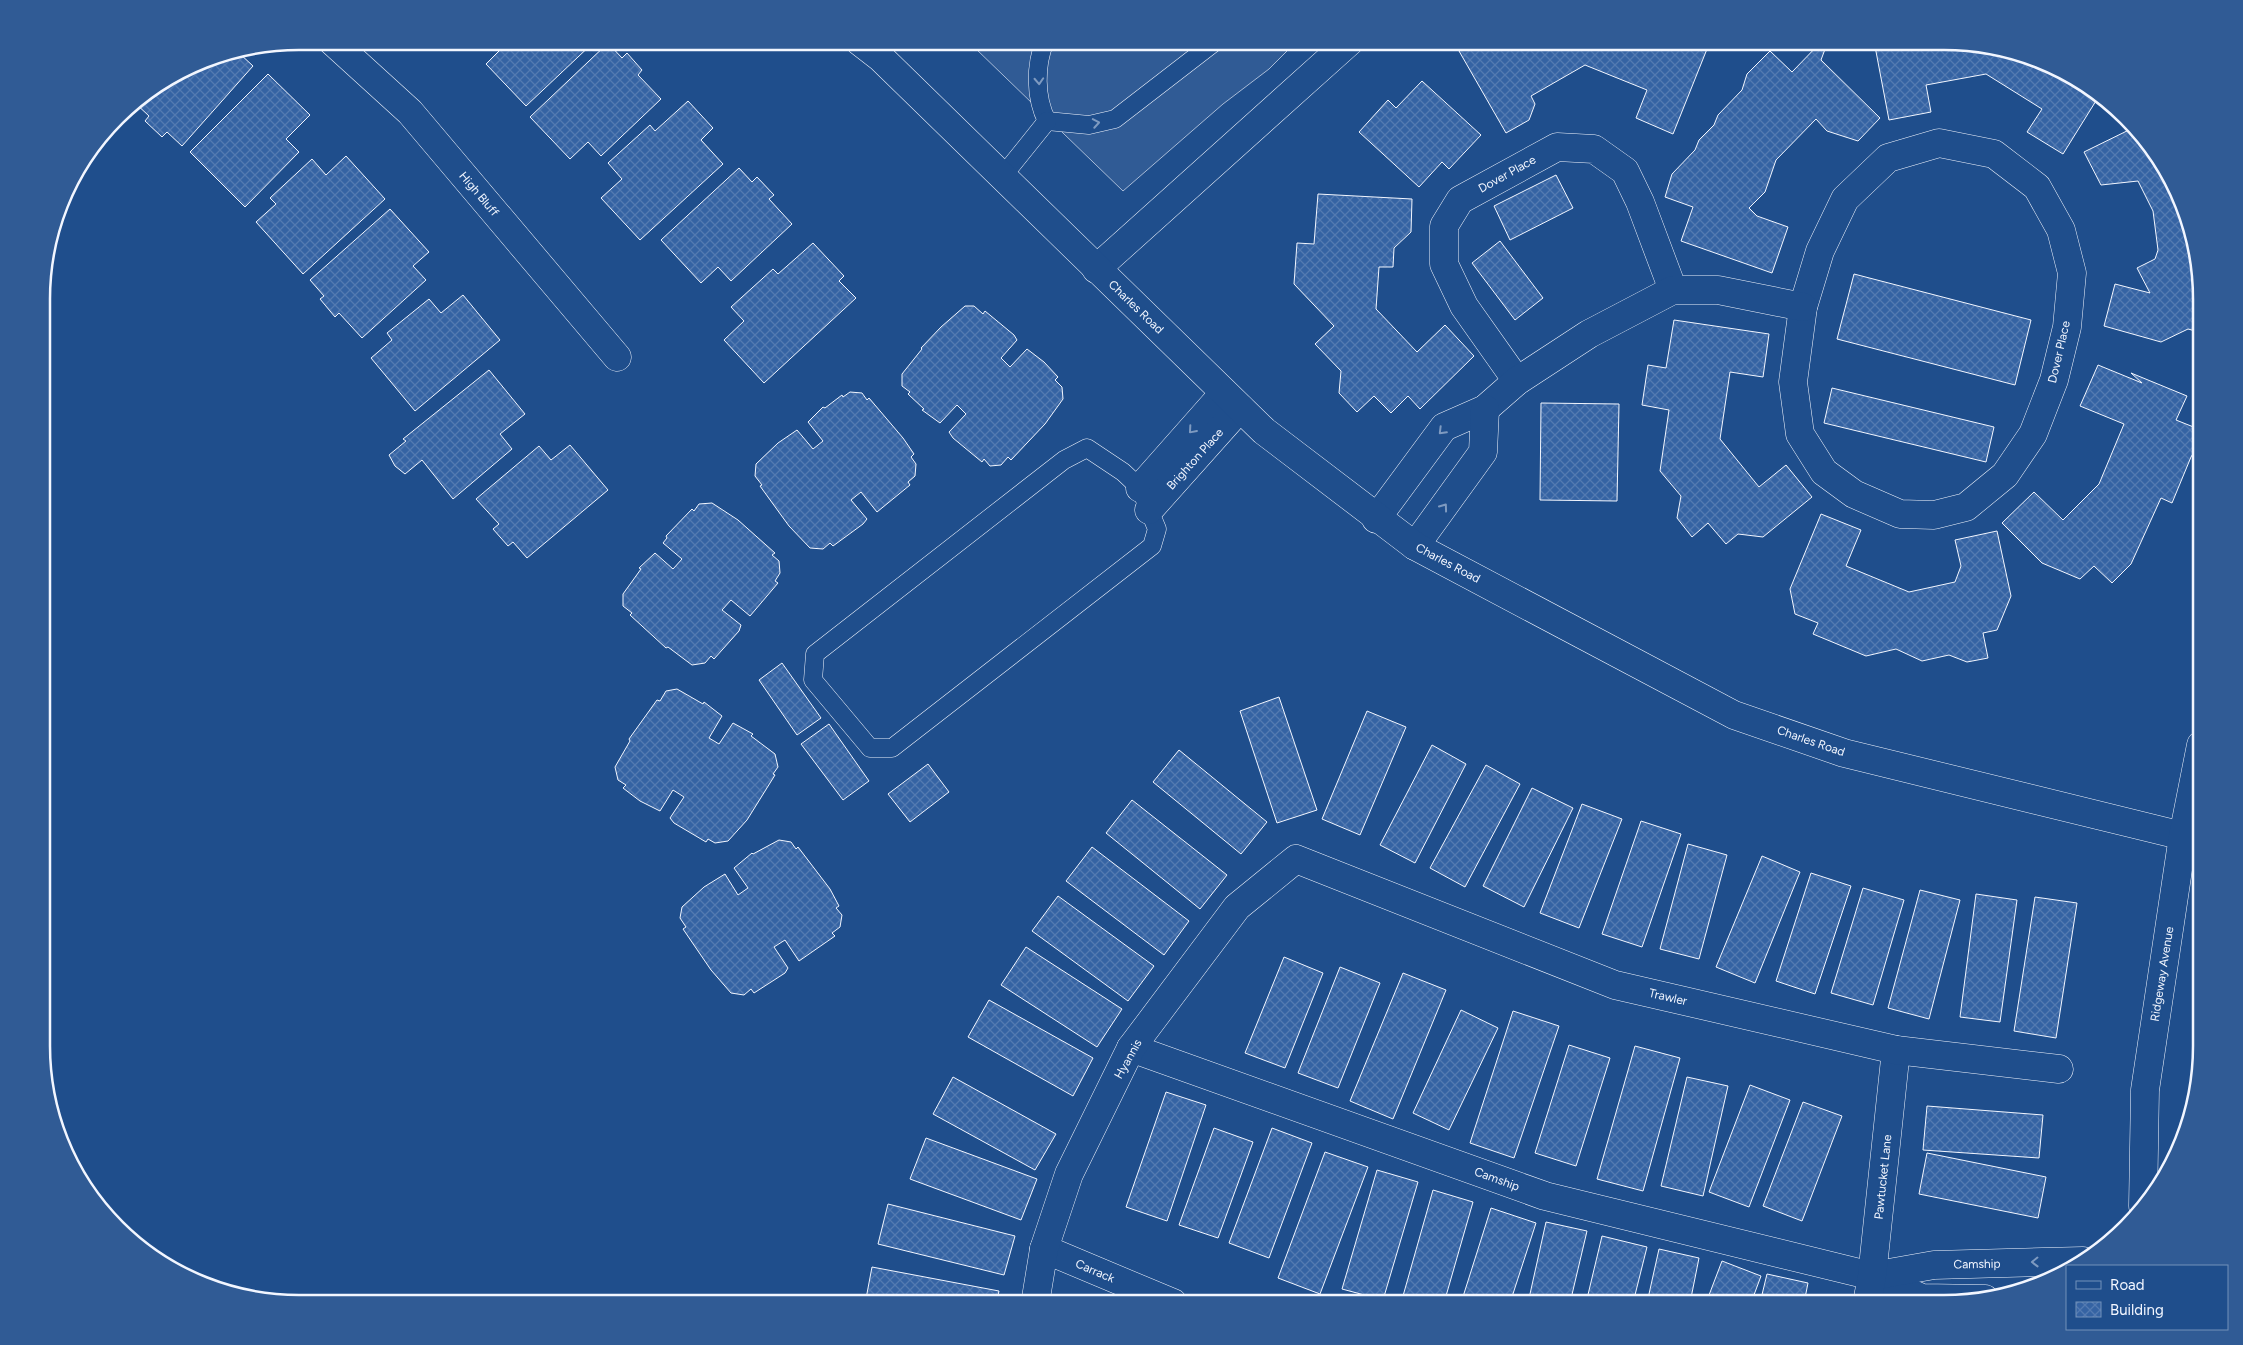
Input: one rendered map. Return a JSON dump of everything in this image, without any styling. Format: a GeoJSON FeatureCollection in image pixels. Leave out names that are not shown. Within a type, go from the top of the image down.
{"type":"FeatureCollection","features":[{"type":"Feature","properties":{"kind":"street","name":"High Bluff"},"geometry":{"type":"LineString","coordinates":[[342,50],[410,112],[617,357]]}},
{"type":"Feature","properties":{"kind":"street","name":"Charles Road"},"geometry":{"type":"LineString","coordinates":[[871,50],[1264,431],[1376,519],[1415,546],[1734,715],[1844,753],[2183,836]]}},
{"type":"Feature","properties":{"kind":"street"},"geometry":{"type":"LineString","coordinates":[[1096,269],[1340,50]]}},
{"type":"Feature","properties":{"kind":"street","name":"Dover Place"},"geometry":{"type":"LineString","coordinates":[[1939,143],[1994,154],[2037,187],[2061,230],[2072,273],[2067,327],[2054,380],[2034,434],[2005,475],[1966,507],[1934,515],[1900,514],[1854,494],[1824,472],[1800,434],[1793,382],[1803,307],[1820,251],[1845,199],[1888,158],[1939,143]]}},
{"type":"Feature","properties":{"kind":"street","name":"Dover Place"},"geometry":{"type":"LineString","coordinates":[[1517,381],[1464,306],[1444,264],[1444,226],[1460,200],[1557,147],[1594,149],[1625,172],[1640,202],[1673,290]]}},
{"type":"Feature","properties":{"kind":"street"},"geometry":{"type":"LineString","coordinates":[[1376,519],[1444,426],[1485,409],[1517,381],[1589,334],[1673,290],[1718,290],[1803,307]]}},
{"type":"Feature","properties":{"kind":"street","name":"Brighton Place"},"geometry":{"type":"LineString","coordinates":[[1145,499],[1232,400]]}},
{"type":"Feature","properties":{"kind":"street"},"geometry":{"type":"LineString","coordinates":[[1415,546],[1483,452],[1485,409]]}},
{"type":"Feature","properties":{"kind":"street","name":"Ridgeway Avenue"},"geometry":{"type":"LineString","coordinates":[[2144,1195],[2145,1090],[2183,836],[2193,785]]}},
{"type":"Feature","properties":{"kind":"street","name":"Hyannis"},"geometry":{"type":"LineString","coordinates":[[1036,1295],[1044,1249],[1069,1174],[1131,1048],[1237,907],[1296,860]]}},
{"type":"Feature","properties":{"kind":"street","name":"Trawler"},"geometry":{"type":"LineString","coordinates":[[1296,860],[1615,985],[1896,1050],[2059,1069]]}},
{"type":"Feature","properties":{"kind":"street","name":"Camship"},"geometry":{"type":"LineString","coordinates":[[1131,1048],[1546,1196],[1872,1276],[1915,1295]]}},
{"type":"Feature","properties":{"kind":"street","name":"Pawtucket Lane"},"geometry":{"type":"LineString","coordinates":[[1868,1295],[1896,1050]]}},
{"type":"Feature","properties":{"kind":"street","name":"Carrack"},"geometry":{"type":"LineString","coordinates":[[1044,1249],[1152,1295]]}},
{"type":"Feature","properties":{"kind":"street","name":"Camship"},"geometry":{"type":"LineString","coordinates":[[1872,1276],[1934,1265],[2069,1261]]}},
{"type":"Feature","properties":{"kind":"lane"},"geometry":{"type":"LineString","coordinates":[[1042,50],[1038,61],[1038,83],[1042,112],[1047,122]]}},
{"type":"Feature","properties":{"kind":"lane"},"geometry":{"type":"LineString","coordinates":[[1047,122],[1089,125],[1115,119],[1204,50]]}},
{"type":"Feature","properties":{"kind":"lane"},"geometry":{"type":"LineString","coordinates":[[1002,177],[1047,122]]}},
{"type":"Feature","properties":{"kind":"lane"},"geometry":{"type":"LineString","coordinates":[[1087,448],[1123,472],[1145,499],[1157,529],[1152,546],[892,748],[870,748],[813,680],[814,654],[1064,460],[1087,448]]}},
{"type":"Feature","properties":{"kind":"shaded area"},"geometry":{"type":"Polygon","coordinates":[[[977,50],[1288,50],[1269,69],[1223,104],[1123,191],[977,50]]]}},
{"type":"Feature","properties":{"kind":"building"},"geometry":{"type":"Polygon","coordinates":[[[500,50],[585,50],[526,106],[486,64],[500,50]]]}},
{"type":"Feature","properties":{"kind":"building"},"geometry":{"type":"Polygon","coordinates":[[[601,50],[615,50],[622,58],[627,53],[642,70],[638,75],[661,99],[601,156],[588,142],[570,159],[530,117],[601,50]]]}},
{"type":"Feature","properties":{"kind":"building"},"geometry":{"type":"Polygon","coordinates":[[[1707,50],[1673,134],[1636,118],[1647,90],[1585,65],[1531,96],[1535,104],[1529,120],[1506,133],[1459,51],[1707,50]]]}},
{"type":"Feature","properties":{"kind":"building"},"geometry":{"type":"Polygon","coordinates":[[[1813,50],[1825,50],[1821,60],[1880,118],[1858,141],[1827,131],[1816,119],[1776,160],[1765,192],[1749,208],[1757,216],[1788,227],[1772,273],[1681,241],[1693,207],[1665,197],[1672,174],[1695,150],[1699,140],[1714,125],[1718,115],[1742,90],[1747,74],[1770,51],[1792,72],[1813,50]]]}},
{"type":"Feature","properties":{"kind":"building"},"geometry":{"type":"Polygon","coordinates":[[[1876,50],[1944,50],[1977,52],[2008,58],[2054,76],[2096,101],[2063,154],[2027,132],[2042,109],[1986,74],[1926,85],[1931,112],[1889,120],[1876,50]]]}},
{"type":"Feature","properties":{"kind":"building"},"geometry":{"type":"Polygon","coordinates":[[[243,56],[253,66],[182,146],[167,132],[162,137],[145,121],[149,116],[140,108],[174,83],[204,69],[235,58],[243,56]]]}},
{"type":"Feature","properties":{"kind":"building"},"geometry":{"type":"Polygon","coordinates":[[[268,74],[310,115],[286,139],[299,152],[245,207],[190,152],[268,74]]]}},
{"type":"Feature","properties":{"kind":"building"},"geometry":{"type":"Polygon","coordinates":[[[1422,81],[1481,135],[1449,169],[1442,162],[1419,187],[1359,132],[1388,100],[1396,108],[1422,81]]]}},
{"type":"Feature","properties":{"kind":"building"},"geometry":{"type":"Polygon","coordinates":[[[688,101],[713,128],[701,140],[723,164],[640,240],[601,198],[622,179],[608,163],[650,125],[655,131],[688,101]]]}},
{"type":"Feature","properties":{"kind":"building"},"geometry":{"type":"Polygon","coordinates":[[[2127,131],[2142,147],[2160,175],[2174,204],[2185,235],[2191,266],[2193,330],[2188,329],[2161,342],[2104,326],[2115,284],[2150,293],[2137,268],[2155,259],[2158,250],[2153,211],[2138,181],[2101,185],[2084,152],[2127,131]]]}},
{"type":"Feature","properties":{"kind":"building"},"geometry":{"type":"Polygon","coordinates":[[[346,156],[385,199],[303,274],[256,222],[276,204],[270,198],[312,159],[326,175],[346,156]]]}},
{"type":"Feature","properties":{"kind":"building"},"geometry":{"type":"Polygon","coordinates":[[[739,168],[752,182],[757,177],[774,195],[769,199],[792,224],[731,281],[718,267],[701,283],[661,240],[739,168]]]}},
{"type":"Feature","properties":{"kind":"building"},"geometry":{"type":"Polygon","coordinates":[[[1556,175],[1573,208],[1510,240],[1494,206],[1556,175]]]}},
{"type":"Feature","properties":{"kind":"building"},"geometry":{"type":"Polygon","coordinates":[[[1318,194],[1412,199],[1411,232],[1394,248],[1393,267],[1379,267],[1376,309],[1417,352],[1445,325],[1474,356],[1420,409],[1408,396],[1391,413],[1374,396],[1357,412],[1339,393],[1341,371],[1315,344],[1334,326],[1294,284],[1297,243],[1314,244],[1318,194]]]}},
{"type":"Feature","properties":{"kind":"building"},"geometry":{"type":"Polygon","coordinates":[[[390,209],[429,252],[413,266],[426,280],[362,338],[339,313],[335,317],[320,299],[324,296],[310,280],[390,209]]]}},
{"type":"Feature","properties":{"kind":"building"},"geometry":{"type":"Polygon","coordinates":[[[1500,241],[1543,298],[1515,320],[1472,263],[1500,241]]]}},
{"type":"Feature","properties":{"kind":"building"},"geometry":{"type":"Polygon","coordinates":[[[813,243],[844,276],[839,281],[856,298],[764,383],[724,340],[744,321],[731,307],[773,269],[778,274],[813,243]]]}},
{"type":"Feature","properties":{"kind":"building"},"geometry":{"type":"Polygon","coordinates":[[[1854,274],[2031,320],[2015,385],[1837,339],[1854,274]]]}},
{"type":"Feature","properties":{"kind":"building"},"geometry":{"type":"Polygon","coordinates":[[[463,295],[500,340],[415,411],[371,358],[392,340],[387,333],[429,299],[441,313],[463,295]]]}},
{"type":"Feature","properties":{"kind":"building"},"geometry":{"type":"Polygon","coordinates":[[[965,306],[974,306],[983,314],[985,311],[1014,335],[1017,340],[1001,358],[1010,367],[1027,349],[1044,362],[1058,377],[1055,380],[1062,387],[1063,399],[1045,424],[1011,460],[1008,457],[1001,465],[990,466],[984,459],[982,462],[953,438],[949,432],[966,414],[957,405],[940,423],[922,410],[924,409],[908,394],[910,392],[902,386],[902,374],[921,348],[965,306]]]}},
{"type":"Feature","properties":{"kind":"building"},"geometry":{"type":"Polygon","coordinates":[[[1674,320],[1769,334],[1763,377],[1730,372],[1720,439],[1759,487],[1786,465],[1812,497],[1763,537],[1738,534],[1726,544],[1708,523],[1692,537],[1677,518],[1681,496],[1660,471],[1669,410],[1642,405],[1648,365],[1666,368],[1674,320]]]}},
{"type":"Feature","properties":{"kind":"building"},"geometry":{"type":"Polygon","coordinates":[[[2098,365],[2142,383],[2131,373],[2187,396],[2176,420],[2193,427],[2193,454],[2172,503],[2161,498],[2131,564],[2112,583],[2094,566],[2080,579],[2042,563],[2002,523],[2034,492],[2063,520],[2099,484],[2124,424],[2080,406],[2098,365]]]}},
{"type":"Feature","properties":{"kind":"building"},"geometry":{"type":"Polygon","coordinates":[[[489,370],[525,414],[500,434],[512,449],[453,499],[422,460],[405,474],[395,466],[389,455],[406,441],[403,439],[489,370]]]}},
{"type":"Feature","properties":{"kind":"building"},"geometry":{"type":"Polygon","coordinates":[[[1832,388],[1994,427],[1986,462],[1824,423],[1832,388]]]}},
{"type":"Feature","properties":{"kind":"building"},"geometry":{"type":"Polygon","coordinates":[[[850,392],[862,393],[867,400],[869,398],[903,438],[914,454],[911,457],[916,464],[915,476],[908,482],[910,485],[877,512],[861,492],[851,500],[867,519],[863,524],[833,546],[830,543],[823,549],[810,548],[789,526],[760,486],[762,485],[755,476],[756,464],[778,443],[797,430],[813,449],[823,441],[808,422],[823,407],[825,408],[842,395],[843,397],[850,392]]]}},
{"type":"Feature","properties":{"kind":"building"},"geometry":{"type":"Polygon","coordinates":[[[1541,403],[1619,404],[1617,501],[1540,500],[1541,403]]]}},
{"type":"Feature","properties":{"kind":"building"},"geometry":{"type":"Polygon","coordinates":[[[570,445],[608,490],[527,558],[513,542],[508,546],[493,529],[499,524],[476,499],[539,446],[551,460],[570,445]]]}},
{"type":"Feature","properties":{"kind":"building"},"geometry":{"type":"Polygon","coordinates":[[[712,503],[738,520],[775,553],[772,555],[779,561],[780,573],[775,581],[778,583],[750,616],[731,600],[722,610],[741,625],[739,631],[714,659],[711,656],[705,663],[692,665],[668,647],[666,648],[630,615],[632,613],[623,606],[623,594],[641,569],[639,568],[655,553],[673,569],[682,559],[663,543],[667,538],[666,536],[692,509],[694,511],[699,504],[712,503]]]}},
{"type":"Feature","properties":{"kind":"building"},"geometry":{"type":"Polygon","coordinates":[[[1821,514],[1861,530],[1846,566],[1909,592],[1955,582],[1961,566],[1955,540],[1997,531],[2011,596],[1997,630],[1983,633],[1988,658],[1967,662],[1949,655],[1922,661],[1896,649],[1866,656],[1813,634],[1818,623],[1795,614],[1790,589],[1821,514]]]}},
{"type":"Feature","properties":{"kind":"building"},"geometry":{"type":"Polygon","coordinates":[[[782,663],[821,718],[797,735],[759,680],[782,663]]]}},
{"type":"Feature","properties":{"kind":"building"},"geometry":{"type":"Polygon","coordinates":[[[677,689],[703,704],[704,702],[722,716],[709,738],[719,744],[733,723],[753,734],[751,736],[775,754],[778,767],[773,774],[775,775],[747,820],[728,841],[715,843],[708,839],[706,842],[674,823],[670,818],[684,797],[673,790],[660,811],[640,801],[623,788],[626,785],[618,780],[615,767],[630,741],[629,739],[657,700],[660,701],[666,691],[677,689]]]}},
{"type":"Feature","properties":{"kind":"building"},"geometry":{"type":"Polygon","coordinates":[[[1279,697],[1317,810],[1277,823],[1240,711],[1279,697]]]}},
{"type":"Feature","properties":{"kind":"building"},"geometry":{"type":"Polygon","coordinates":[[[1367,711],[1406,727],[1360,835],[1322,819],[1367,711]]]}},
{"type":"Feature","properties":{"kind":"building"},"geometry":{"type":"Polygon","coordinates":[[[829,724],[869,781],[843,800],[801,744],[829,724]]]}},
{"type":"Feature","properties":{"kind":"building"},"geometry":{"type":"Polygon","coordinates":[[[1432,745],[1466,764],[1415,863],[1380,845],[1432,745]]]}},
{"type":"Feature","properties":{"kind":"building"},"geometry":{"type":"Polygon","coordinates":[[[1179,750],[1267,822],[1241,854],[1153,782],[1179,750]]]}},
{"type":"Feature","properties":{"kind":"building"},"geometry":{"type":"Polygon","coordinates":[[[928,764],[949,792],[910,822],[888,794],[928,764]]]}},
{"type":"Feature","properties":{"kind":"building"},"geometry":{"type":"Polygon","coordinates":[[[1486,765],[1520,784],[1465,887],[1430,868],[1486,765]]]}},
{"type":"Feature","properties":{"kind":"building"},"geometry":{"type":"Polygon","coordinates":[[[1532,788],[1573,808],[1524,907],[1483,886],[1532,788]]]}},
{"type":"Feature","properties":{"kind":"building"},"geometry":{"type":"Polygon","coordinates":[[[1132,800],[1227,875],[1200,909],[1106,833],[1132,800]]]}},
{"type":"Feature","properties":{"kind":"building"},"geometry":{"type":"Polygon","coordinates":[[[1582,804],[1622,819],[1579,928],[1540,913],[1582,804]]]}},
{"type":"Feature","properties":{"kind":"building"},"geometry":{"type":"Polygon","coordinates":[[[1641,821],[1681,834],[1642,947],[1602,934],[1641,821]]]}},
{"type":"Feature","properties":{"kind":"building"},"geometry":{"type":"Polygon","coordinates":[[[779,840],[791,842],[796,849],[798,847],[830,889],[839,906],[836,908],[842,915],[840,927],[832,933],[835,936],[799,961],[785,940],[774,947],[788,968],[785,973],[754,993],[751,989],[744,995],[731,993],[711,970],[683,929],[686,927],[680,918],[682,907],[704,887],[725,874],[738,895],[748,888],[734,868],[752,853],[779,840]]]}},
{"type":"Feature","properties":{"kind":"building"},"geometry":{"type":"Polygon","coordinates":[[[1688,844],[1727,855],[1699,959],[1660,949],[1688,844]]]}},
{"type":"Feature","properties":{"kind":"building"},"geometry":{"type":"Polygon","coordinates":[[[1092,847],[1189,921],[1164,955],[1066,881],[1092,847]]]}},
{"type":"Feature","properties":{"kind":"building"},"geometry":{"type":"Polygon","coordinates":[[[1762,856],[1800,872],[1755,983],[1716,967],[1762,856]]]}},
{"type":"Feature","properties":{"kind":"building"},"geometry":{"type":"Polygon","coordinates":[[[1811,873],[1851,886],[1815,994],[1776,981],[1811,873]]]}},
{"type":"Feature","properties":{"kind":"building"},"geometry":{"type":"Polygon","coordinates":[[[1863,888],[1904,900],[1873,1005],[1831,993],[1863,888]]]}},
{"type":"Feature","properties":{"kind":"building"},"geometry":{"type":"Polygon","coordinates":[[[1920,890],[1960,900],[1929,1019],[1888,1008],[1920,890]]]}},
{"type":"Feature","properties":{"kind":"building"},"geometry":{"type":"Polygon","coordinates":[[[1976,894],[2017,900],[2000,1022],[1960,1017],[1976,894]]]}},
{"type":"Feature","properties":{"kind":"building"},"geometry":{"type":"Polygon","coordinates":[[[1058,896],[1154,966],[1128,1001],[1032,931],[1058,896]]]}},
{"type":"Feature","properties":{"kind":"building"},"geometry":{"type":"Polygon","coordinates":[[[2035,897],[2077,903],[2056,1038],[2014,1031],[2035,897]]]}},
{"type":"Feature","properties":{"kind":"building"},"geometry":{"type":"Polygon","coordinates":[[[1026,947],[1122,1009],[1097,1047],[1001,985],[1026,947]]]}},
{"type":"Feature","properties":{"kind":"building"},"geometry":{"type":"Polygon","coordinates":[[[1284,957],[1323,973],[1285,1068],[1245,1053],[1284,957]]]}},
{"type":"Feature","properties":{"kind":"building"},"geometry":{"type":"Polygon","coordinates":[[[1340,967],[1380,983],[1338,1088],[1298,1073],[1340,967]]]}},
{"type":"Feature","properties":{"kind":"building"},"geometry":{"type":"Polygon","coordinates":[[[1403,973],[1446,990],[1393,1119],[1350,1101],[1403,973]]]}},
{"type":"Feature","properties":{"kind":"building"},"geometry":{"type":"Polygon","coordinates":[[[989,1000],[1093,1058],[1073,1096],[968,1037],[989,1000]]]}},
{"type":"Feature","properties":{"kind":"building"},"geometry":{"type":"Polygon","coordinates":[[[1461,1010],[1498,1028],[1449,1130],[1413,1113],[1461,1010]]]}},
{"type":"Feature","properties":{"kind":"building"},"geometry":{"type":"Polygon","coordinates":[[[1513,1011],[1559,1026],[1514,1158],[1470,1143],[1513,1011]]]}},
{"type":"Feature","properties":{"kind":"building"},"geometry":{"type":"Polygon","coordinates":[[[1569,1045],[1610,1058],[1576,1166],[1535,1153],[1569,1045]]]}},
{"type":"Feature","properties":{"kind":"building"},"geometry":{"type":"Polygon","coordinates":[[[1635,1046],[1680,1058],[1643,1191],[1597,1179],[1635,1046]]]}},
{"type":"Feature","properties":{"kind":"building"},"geometry":{"type":"Polygon","coordinates":[[[953,1077],[1056,1134],[1035,1170],[933,1114],[953,1077]]]}},
{"type":"Feature","properties":{"kind":"building"},"geometry":{"type":"Polygon","coordinates":[[[1687,1077],[1728,1086],[1703,1196],[1661,1186],[1687,1077]]]}},
{"type":"Feature","properties":{"kind":"building"},"geometry":{"type":"Polygon","coordinates":[[[1750,1085],[1790,1100],[1749,1207],[1709,1192],[1750,1085]]]}},
{"type":"Feature","properties":{"kind":"building"},"geometry":{"type":"Polygon","coordinates":[[[1166,1092],[1206,1105],[1167,1221],[1126,1207],[1166,1092]]]}},
{"type":"Feature","properties":{"kind":"building"},"geometry":{"type":"Polygon","coordinates":[[[1803,1102],[1842,1116],[1802,1221],[1763,1206],[1803,1102]]]}},
{"type":"Feature","properties":{"kind":"building"},"geometry":{"type":"Polygon","coordinates":[[[1927,1106],[2043,1115],[2039,1158],[1923,1150],[1927,1106]]]}},
{"type":"Feature","properties":{"kind":"building"},"geometry":{"type":"Polygon","coordinates":[[[1214,1128],[1253,1142],[1218,1238],[1179,1225],[1214,1128]]]}},
{"type":"Feature","properties":{"kind":"building"},"geometry":{"type":"Polygon","coordinates":[[[1272,1128],[1312,1143],[1269,1258],[1229,1243],[1272,1128]]]}},
{"type":"Feature","properties":{"kind":"building"},"geometry":{"type":"Polygon","coordinates":[[[926,1138],[1037,1179],[1021,1220],[910,1179],[926,1138]]]}},
{"type":"Feature","properties":{"kind":"building"},"geometry":{"type":"Polygon","coordinates":[[[1325,1152],[1368,1167],[1320,1294],[1278,1278],[1325,1152]]]}},
{"type":"Feature","properties":{"kind":"building"},"geometry":{"type":"Polygon","coordinates":[[[1927,1153],[2046,1177],[2038,1218],[1919,1194],[1927,1153]]]}},
{"type":"Feature","properties":{"kind":"building"},"geometry":{"type":"Polygon","coordinates":[[[1377,1170],[1418,1182],[1384,1295],[1364,1295],[1342,1289],[1377,1170]]]}},
{"type":"Feature","properties":{"kind":"building"},"geometry":{"type":"Polygon","coordinates":[[[1433,1190],[1473,1202],[1446,1295],[1403,1295],[1433,1190]]]}},
{"type":"Feature","properties":{"kind":"building"},"geometry":{"type":"Polygon","coordinates":[[[888,1204],[1015,1236],[1004,1275],[878,1244],[888,1204]]]}},
{"type":"Feature","properties":{"kind":"building"},"geometry":{"type":"Polygon","coordinates":[[[1491,1208],[1536,1223],[1513,1295],[1464,1295],[1491,1208]]]}},
{"type":"Feature","properties":{"kind":"building"},"geometry":{"type":"Polygon","coordinates":[[[1546,1222],[1587,1231],[1572,1295],[1530,1295],[1546,1222]]]}},
{"type":"Feature","properties":{"kind":"building"},"geometry":{"type":"Polygon","coordinates":[[[1602,1236],[1647,1247],[1635,1295],[1588,1295],[1602,1236]]]}},
{"type":"Feature","properties":{"kind":"building"},"geometry":{"type":"Polygon","coordinates":[[[1659,1249],[1699,1258],[1692,1295],[1649,1295],[1659,1249]]]}},
{"type":"Feature","properties":{"kind":"building"},"geometry":{"type":"Polygon","coordinates":[[[1722,1261],[1761,1276],[1754,1295],[1709,1295],[1722,1261]]]}},
{"type":"Feature","properties":{"kind":"building"},"geometry":{"type":"Polygon","coordinates":[[[872,1267],[999,1291],[998,1295],[867,1295],[872,1267]]]}},
{"type":"Feature","properties":{"kind":"building"},"geometry":{"type":"Polygon","coordinates":[[[1767,1274],[1808,1283],[1806,1295],[1762,1295],[1767,1274]]]}}]}
